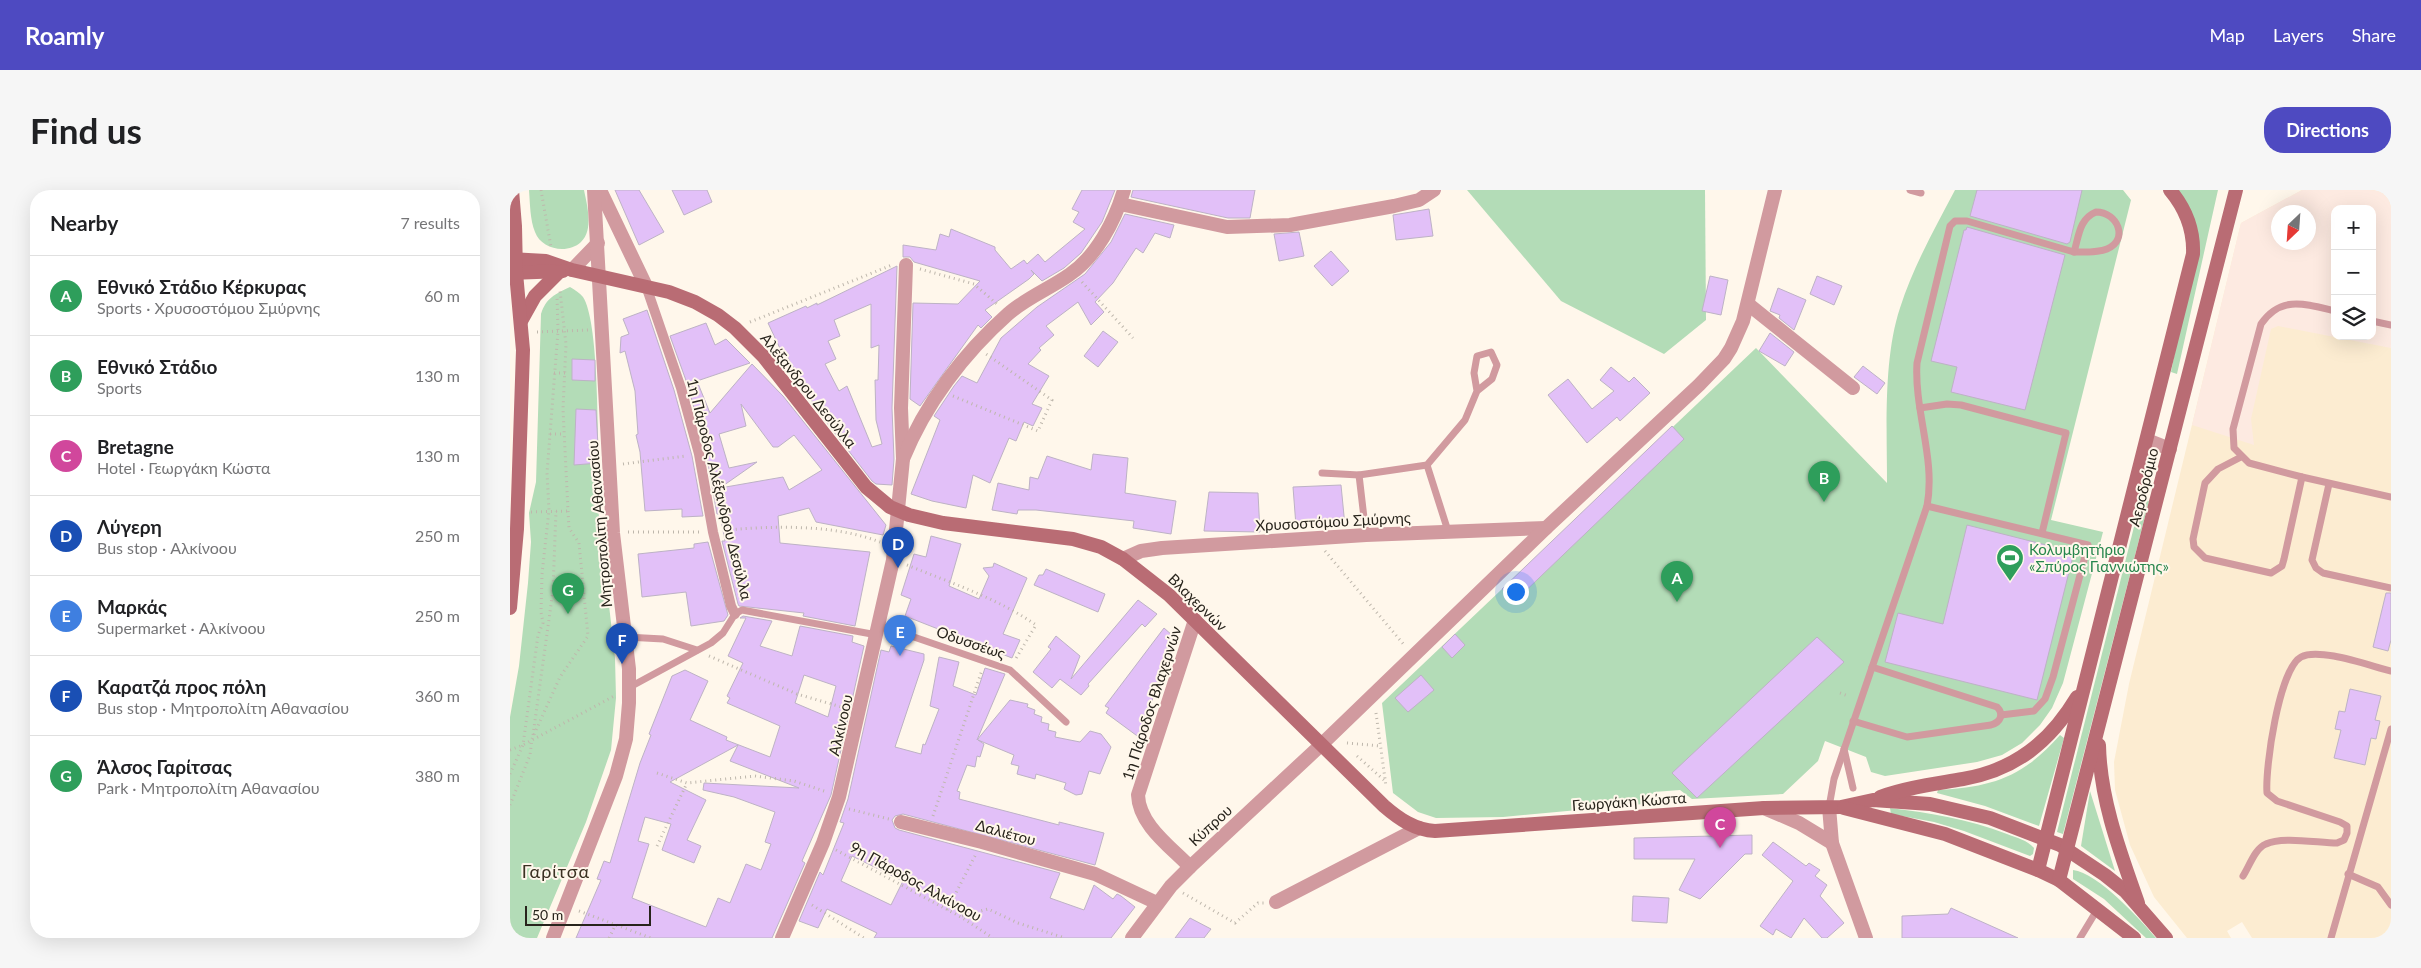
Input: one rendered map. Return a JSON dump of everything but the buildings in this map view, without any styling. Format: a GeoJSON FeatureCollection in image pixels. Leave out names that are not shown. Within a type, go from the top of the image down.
{"type":"FeatureCollection","features":[{"type":"Feature","properties":{"kind":"main road"},"geometry":{"type":"LineString","coordinates":[[510,608],[517,529],[523,350],[521,321],[513,274],[512,256],[516,226],[512,190]]}},
{"type":"Feature","properties":{"kind":"main road","name":"Αεροδρόμιο"},"geometry":{"type":"LineString","coordinates":[[2038,870],[2148,440],[2193,254],[2194,238],[2189,219],[2170,190]]}},
{"type":"Feature","properties":{"kind":"main road","name":"Αεροδρόμιο"},"geometry":{"type":"LineString","coordinates":[[2059,880],[2236,190]]}},
{"type":"Feature","properties":{"kind":"main road","name":"Αλέξανδρου Δεσύλλα"},"geometry":{"type":"LineString","coordinates":[[512,256],[546,261],[565,271]]}},
{"type":"Feature","properties":{"kind":"main road"},"geometry":{"type":"LineString","coordinates":[[521,321],[535,296],[565,271]]}},
{"type":"Feature","properties":{"kind":"main road","name":"Αλέξανδρου Δεσύλλα"},"geometry":{"type":"LineString","coordinates":[[513,274],[565,271],[599,276],[646,286],[695,302],[735,328],[776,370],[866,487],[883,502],[898,510]]}},
{"type":"Feature","properties":{"kind":"main road"},"geometry":{"type":"LineString","coordinates":[[510,290],[521,321]]}},
{"type":"Feature","properties":{"kind":"main road","name":"Βλαχερνών"},"geometry":{"type":"LineString","coordinates":[[898,510],[943,522],[1073,539],[1101,547],[1123,559],[1156,584],[1195,620],[1384,806],[1406,823],[1419,828]]}},
{"type":"Feature","properties":{"kind":"main road"},"geometry":{"type":"LineString","coordinates":[[1873,800],[1902,789],[1984,774],[2014,763],[2032,752],[2052,734],[2085,684]]}},
{"type":"Feature","properties":{"kind":"main road"},"geometry":{"type":"LineString","coordinates":[[2099,729],[2101,776],[2106,799],[2139,905]]}},
{"type":"Feature","properties":{"kind":"main road","name":"Γεωργάκη Κώστα"},"geometry":{"type":"LineString","coordinates":[[1419,828],[1435,831],[1764,808],[1835,807],[1873,800],[1930,804],[1954,808],[1990,818],[2046,839],[2068,850],[2104,875],[2139,905],[2166,938]]}},
{"type":"Feature","properties":{"kind":"main road","name":"Γεωργάκη Κώστα"},"geometry":{"type":"LineString","coordinates":[[1835,807],[1945,834],[2038,870],[2059,880],[2134,938]]}},
{"type":"Feature","properties":{"kind":"street","name":"Μητροπολίτη Αθανασίου"},"geometry":{"type":"LineString","coordinates":[[553,938],[616,776],[626,739],[630,688],[613,533],[594,190]]}},
{"type":"Feature","properties":{"kind":"street"},"geometry":{"type":"LineString","coordinates":[[600,190],[646,286]]}},
{"type":"Feature","properties":{"kind":"street"},"geometry":{"type":"LineString","coordinates":[[904,459],[919,424],[940,390],[976,347],[1008,314],[1074,272],[1094,250],[1122,197],[1227,227],[1290,225],[1419,200],[1434,190]]}},
{"type":"Feature","properties":{"kind":"street","name":"Κύπρου"},"geometry":{"type":"LineString","coordinates":[[1132,938],[1171,886],[1190,867],[1712,372],[1731,348],[1748,304],[1775,190]]}},
{"type":"Feature","properties":{"kind":"street"},"geometry":{"type":"LineString","coordinates":[[565,271],[598,243]]}},
{"type":"Feature","properties":{"kind":"street"},"geometry":{"type":"LineString","coordinates":[[904,459],[900,408],[906,265]]}},
{"type":"Feature","properties":{"kind":"street","name":"1η Πάροδος Αλέξανδρου Δεσύλλα"},"geometry":{"type":"LineString","coordinates":[[646,286],[681,388],[699,454],[713,532],[731,606],[735,614]]}},
{"type":"Feature","properties":{"kind":"street"},"geometry":{"type":"LineString","coordinates":[[1748,304],[1853,388]]}},
{"type":"Feature","properties":{"kind":"street"},"geometry":{"type":"LineString","coordinates":[[2148,440],[2170,449]]}},
{"type":"Feature","properties":{"kind":"street","name":"Αλκίνοου"},"geometry":{"type":"LineString","coordinates":[[782,938],[823,842],[839,796],[893,560],[904,459]]}},
{"type":"Feature","properties":{"kind":"street","name":"Χρυσοστόμου Σμύρνης"},"geometry":{"type":"LineString","coordinates":[[1123,559],[1141,551],[1162,548],[1366,535],[1546,528]]}},
{"type":"Feature","properties":{"kind":"street","name":"1η Πάροδος Βλαχερνών"},"geometry":{"type":"LineString","coordinates":[[1190,867],[1159,836],[1141,813],[1138,795],[1195,620]]}},
{"type":"Feature","properties":{"kind":"street"},"geometry":{"type":"LineString","coordinates":[[1835,807],[1832,843],[1866,938]]}},
{"type":"Feature","properties":{"kind":"street"},"geometry":{"type":"LineString","coordinates":[[1764,808],[1784,816],[1832,843]]}},
{"type":"Feature","properties":{"kind":"street","name":"Δαλιέτου"},"geometry":{"type":"LineString","coordinates":[[901,822],[982,842],[1096,874],[1158,903]]}},
{"type":"Feature","properties":{"kind":"street"},"geometry":{"type":"LineString","coordinates":[[1276,902],[1419,828]]}},
{"type":"Feature","properties":{"kind":"lane"},"geometry":{"type":"LineString","coordinates":[[1910,190],[1921,193]]}},
{"type":"Feature","properties":{"kind":"lane"},"geometry":{"type":"LineString","coordinates":[[1835,807],[1834,779],[1927,506],[1929,476],[1916,382],[1917,363],[1950,226],[1955,221],[1967,221],[2074,252],[2101,251],[2112,246],[2118,235],[2117,223],[2114,218],[2108,214],[2096,212],[2084,219],[2074,252]]}},
{"type":"Feature","properties":{"kind":"lane"},"geometry":{"type":"LineString","coordinates":[[2331,310],[2310,305],[2286,305],[2269,312],[2261,324],[2233,429],[2234,448],[2249,463],[2329,484],[2391,497]]}},
{"type":"Feature","properties":{"kind":"lane"},"geometry":{"type":"LineString","coordinates":[[2376,321],[2391,325]]}},
{"type":"Feature","properties":{"kind":"lane"},"geometry":{"type":"LineString","coordinates":[[1322,473],[1359,475],[1427,465],[1465,420],[1478,391],[1492,379],[1497,365],[1491,352],[1477,356],[1474,373],[1478,391]]}},
{"type":"Feature","properties":{"kind":"lane"},"geometry":{"type":"LineString","coordinates":[[1920,408],[1947,404],[1961,405],[2066,432],[2042,533]]}},
{"type":"Feature","properties":{"kind":"lane"},"geometry":{"type":"LineString","coordinates":[[2241,457],[2218,469],[2204,484],[2193,539],[2194,547],[2205,558],[2271,573],[2278,571],[2284,559],[2302,477]]}},
{"type":"Feature","properties":{"kind":"lane"},"geometry":{"type":"LineString","coordinates":[[1427,465],[1448,531]]}},
{"type":"Feature","properties":{"kind":"lane"},"geometry":{"type":"LineString","coordinates":[[1359,475],[1366,535]]}},
{"type":"Feature","properties":{"kind":"lane"},"geometry":{"type":"LineString","coordinates":[[2329,484],[2312,560],[2316,568],[2324,573],[2391,588]]}},
{"type":"Feature","properties":{"kind":"lane"},"geometry":{"type":"LineString","coordinates":[[1927,506],[2082,542],[2088,547],[2061,650],[2045,699],[2034,711],[2001,715]]}},
{"type":"Feature","properties":{"kind":"lane","name":"Οδυσσέως"},"geometry":{"type":"LineString","coordinates":[[735,614],[747,610],[878,630],[985,660],[1010,670],[1066,722]]}},
{"type":"Feature","properties":{"kind":"lane"},"geometry":{"type":"LineString","coordinates":[[630,688],[723,634],[735,614]]}},
{"type":"Feature","properties":{"kind":"lane"},"geometry":{"type":"LineString","coordinates":[[626,638],[663,639],[697,650]]}},
{"type":"Feature","properties":{"kind":"lane"},"geometry":{"type":"LineString","coordinates":[[2243,876],[2257,852],[2265,844],[2282,841],[2337,843],[2344,840],[2347,834],[2346,826],[2340,822],[2277,801],[2267,793],[2266,776],[2272,734],[2287,675],[2294,663],[2301,657],[2314,654],[2391,672]]}},
{"type":"Feature","properties":{"kind":"lane"},"geometry":{"type":"LineString","coordinates":[[1853,721],[1897,736],[1912,737],[1992,725],[1999,721],[2001,715],[1999,709],[1993,705],[1872,667]]}},
{"type":"Feature","properties":{"kind":"lane"},"geometry":{"type":"LineString","coordinates":[[2331,938],[2391,729]]}},
{"type":"Feature","properties":{"kind":"lane"},"geometry":{"type":"LineString","coordinates":[[1844,749],[1853,788]]}},
{"type":"Feature","properties":{"kind":"lane"},"geometry":{"type":"LineString","coordinates":[[2347,834],[2360,838]]}},
{"type":"Feature","properties":{"kind":"lane"},"geometry":{"type":"LineString","coordinates":[[2348,874],[2378,887],[2391,905]]}},
{"type":"Feature","properties":{"kind":"lane"},"geometry":{"type":"LineString","coordinates":[[2080,938],[2097,910]]}},
{"type":"Feature","properties":{"kind":"path"},"geometry":{"type":"LineString","coordinates":[[541,190],[551,248]]}},
{"type":"Feature","properties":{"kind":"path"},"geometry":{"type":"LineString","coordinates":[[735,328],[898,263],[974,284],[1008,314]]}},
{"type":"Feature","properties":{"kind":"path"},"geometry":{"type":"LineString","coordinates":[[1074,272],[1133,338]]}},
{"type":"Feature","properties":{"kind":"path"},"geometry":{"type":"LineString","coordinates":[[532,738],[560,676],[588,636],[579,543],[569,528],[564,434],[564,331],[560,288]]}},
{"type":"Feature","properties":{"kind":"path"},"geometry":{"type":"LineString","coordinates":[[510,774],[523,745],[538,634],[543,623],[541,612],[542,574],[549,510],[547,473],[558,331],[556,290]]}},
{"type":"Feature","properties":{"kind":"path"},"geometry":{"type":"LineString","coordinates":[[537,332],[594,330]]}},
{"type":"Feature","properties":{"kind":"path"},"geometry":{"type":"LineString","coordinates":[[940,390],[1038,431],[1052,400],[976,347]]}},
{"type":"Feature","properties":{"kind":"path"},"geometry":{"type":"LineString","coordinates":[[554,373],[564,373]]}},
{"type":"Feature","properties":{"kind":"path"},"geometry":{"type":"LineString","coordinates":[[550,434],[564,434]]}},
{"type":"Feature","properties":{"kind":"path"},"geometry":{"type":"LineString","coordinates":[[609,466],[699,454]]}},
{"type":"Feature","properties":{"kind":"path"},"geometry":{"type":"LineString","coordinates":[[529,513],[549,510],[568,511]]}},
{"type":"Feature","properties":{"kind":"path"},"geometry":{"type":"LineString","coordinates":[[510,805],[530,754],[553,590],[556,511]]}},
{"type":"Feature","properties":{"kind":"path"},"geometry":{"type":"LineString","coordinates":[[613,533],[713,532],[774,526],[860,534],[883,543]]}},
{"type":"Feature","properties":{"kind":"path"},"geometry":{"type":"LineString","coordinates":[[1314,538],[1413,656]]}},
{"type":"Feature","properties":{"kind":"path"},"geometry":{"type":"LineString","coordinates":[[893,560],[980,594],[1016,611],[1036,625],[1010,670]]}},
{"type":"Feature","properties":{"kind":"path"},"geometry":{"type":"LineString","coordinates":[[697,650],[797,694],[853,710]]}},
{"type":"Feature","properties":{"kind":"path"},"geometry":{"type":"LineString","coordinates":[[928,830],[985,660]]}},
{"type":"Feature","properties":{"kind":"path"},"geometry":{"type":"LineString","coordinates":[[510,750],[523,745],[532,738],[630,688]]}},
{"type":"Feature","properties":{"kind":"path"},"geometry":{"type":"LineString","coordinates":[[1840,693],[1848,696]]}},
{"type":"Feature","properties":{"kind":"path"},"geometry":{"type":"LineString","coordinates":[[1371,718],[1377,712],[1386,789]]}},
{"type":"Feature","properties":{"kind":"path"},"geometry":{"type":"LineString","coordinates":[[1347,743],[1353,737]]}},
{"type":"Feature","properties":{"kind":"path"},"geometry":{"type":"LineString","coordinates":[[1347,743],[1381,746]]}},
{"type":"Feature","properties":{"kind":"path"},"geometry":{"type":"LineString","coordinates":[[1347,743],[1348,748]]}},
{"type":"Feature","properties":{"kind":"path"},"geometry":{"type":"LineString","coordinates":[[1354,754],[1385,781]]}},
{"type":"Feature","properties":{"kind":"path"},"geometry":{"type":"LineString","coordinates":[[657,772],[687,783],[755,776],[794,780],[830,793]]}},
{"type":"Feature","properties":{"kind":"path"},"geometry":{"type":"LineString","coordinates":[[657,846],[687,783]]}},
{"type":"Feature","properties":{"kind":"path"},"geometry":{"type":"LineString","coordinates":[[841,806],[901,822]]}},
{"type":"Feature","properties":{"kind":"path"},"geometry":{"type":"LineString","coordinates":[[947,911],[982,842]]}},
{"type":"Feature","properties":{"kind":"path","name":"9η Πάροδος Αλκίνοου"},"geometry":{"type":"LineString","coordinates":[[835,849],[961,917],[993,938]]}},
{"type":"Feature","properties":{"kind":"path"},"geometry":{"type":"LineString","coordinates":[[1171,886],[1234,923],[1258,903],[1276,902]]}},
{"type":"Feature","properties":{"kind":"path"},"geometry":{"type":"LineString","coordinates":[[810,904],[826,912],[864,938]]}},
{"type":"Feature","properties":{"kind":"path"},"geometry":{"type":"LineString","coordinates":[[566,906],[651,938]]}},
{"type":"Feature","properties":{"kind":"path"},"geometry":{"type":"LineString","coordinates":[[961,917],[988,909],[1018,923],[1065,938]]}},
{"type":"Feature","properties":{"kind":"path"},"geometry":{"type":"LineString","coordinates":[[609,938],[615,926]]}},
{"type":"Feature","properties":{"kind":"shaded area"},"geometry":{"type":"Polygon","coordinates":[[[2302,190],[2391,190],[2391,938],[2252,938],[2242,922],[2227,931],[2231,938],[2187,938],[2154,897],[2130,845],[2115,790],[2114,762],[2129,684],[2241,223],[2271,207],[2271,250],[2316,250],[2316,205],[2274,205],[2302,190]]]}},
{"type":"Feature","properties":{"kind":"shaded area"},"geometry":{"type":"Polygon","coordinates":[[[2302,190],[2391,190],[2391,348],[2350,340],[2376,340],[2376,205],[2331,205],[2331,336],[2278,326],[2271,329],[2251,419],[2254,445],[2192,425],[2241,223],[2271,207],[2271,250],[2316,250],[2316,205],[2274,205],[2302,190]]]}},
{"type":"Feature","properties":{"kind":"green space"},"geometry":{"type":"Polygon","coordinates":[[[529,190],[584,190],[588,210],[588,224],[585,237],[581,242],[575,246],[562,249],[548,246],[538,238],[533,227],[530,211],[529,190]]]}},
{"type":"Feature","properties":{"kind":"green space"},"geometry":{"type":"Polygon","coordinates":[[[1467,190],[1705,190],[1706,320],[1664,354],[1561,301],[1467,190]]]}},
{"type":"Feature","properties":{"kind":"green space"},"geometry":{"type":"Polygon","coordinates":[[[1955,190],[2123,190],[2131,200],[2051,520],[2103,532],[2063,683],[2052,708],[2040,725],[2022,743],[2002,755],[1977,762],[1885,776],[1871,772],[1866,757],[1825,741],[1818,761],[1783,794],[1692,799],[1680,790],[1654,792],[1643,804],[1503,817],[1436,818],[1418,812],[1393,793],[1382,703],[1756,348],[1887,483],[1888,372],[1895,328],[1911,278],[1955,190]]]}},
{"type":"Feature","properties":{"kind":"green space"},"geometry":{"type":"Polygon","coordinates":[[[2176,190],[2218,190],[2177,374],[2171,372],[2197,241],[2176,190]]]}},
{"type":"Feature","properties":{"kind":"green space"},"geometry":{"type":"Polygon","coordinates":[[[570,287],[583,297],[588,310],[595,352],[599,463],[593,464],[615,658],[616,698],[611,750],[586,822],[537,938],[510,938],[510,717],[519,666],[528,583],[531,542],[529,513],[536,482],[541,314],[552,297],[570,287]]]}},
{"type":"Feature","properties":{"kind":"green space"},"geometry":{"type":"Polygon","coordinates":[[[2141,499],[2149,501],[2063,834],[2057,832],[2141,499]]]}},
{"type":"Feature","properties":{"kind":"green space"},"geometry":{"type":"Polygon","coordinates":[[[2060,735],[2064,738],[2039,826],[1985,806],[1937,793],[1938,790],[1975,786],[2006,777],[2033,761],[2060,735]]]}},
{"type":"Feature","properties":{"kind":"green space"},"geometry":{"type":"Polygon","coordinates":[[[2090,791],[2115,871],[2081,846],[2090,791]]]}},
{"type":"Feature","properties":{"kind":"green space"},"geometry":{"type":"Polygon","coordinates":[[[1890,808],[1949,817],[1978,824],[2028,843],[2034,848],[2033,854],[2030,856],[1964,831],[1934,822],[1891,814],[1890,808]]]}},
{"type":"Feature","properties":{"kind":"green space"},"geometry":{"type":"Polygon","coordinates":[[[2073,870],[2094,879],[2106,888],[2156,938],[2146,938],[2104,899],[2073,879],[2073,870]]]}},
{"type":"Feature","properties":{"kind":"place","name":"Εθνικό Στάδιο"},"geometry":{"type":"Point","coordinates":[1824,502]}},
{"type":"Feature","properties":{"kind":"place","name":"Λύγερη"},"geometry":{"type":"Point","coordinates":[898,568]}},
{"type":"Feature","properties":{"kind":"place","name":"Κολυμβητήριο «Σπύρος Γιαννιώτης»"},"geometry":{"type":"Point","coordinates":[2010,582]}},
{"type":"Feature","properties":{"kind":"place","name":"Εθνικό Στάδιο Κέρκυρας"},"geometry":{"type":"Point","coordinates":[1677,602]}},
{"type":"Feature","properties":{"kind":"place","name":"Άλσος Γαρίτσας"},"geometry":{"type":"Point","coordinates":[568,614]}},
{"type":"Feature","properties":{"kind":"place","name":"Μαρκάς"},"geometry":{"type":"Point","coordinates":[900,656]}},
{"type":"Feature","properties":{"kind":"place","name":"Καρατζά προς πόλη"},"geometry":{"type":"Point","coordinates":[622,664]}},
{"type":"Feature","properties":{"kind":"place","name":"Bretagne"},"geometry":{"type":"Point","coordinates":[1720,848]}},
{"type":"Feature","properties":{"kind":"district","name":"Γαρίτσα"},"geometry":{"type":"Point","coordinates":[556,871]}}]}
